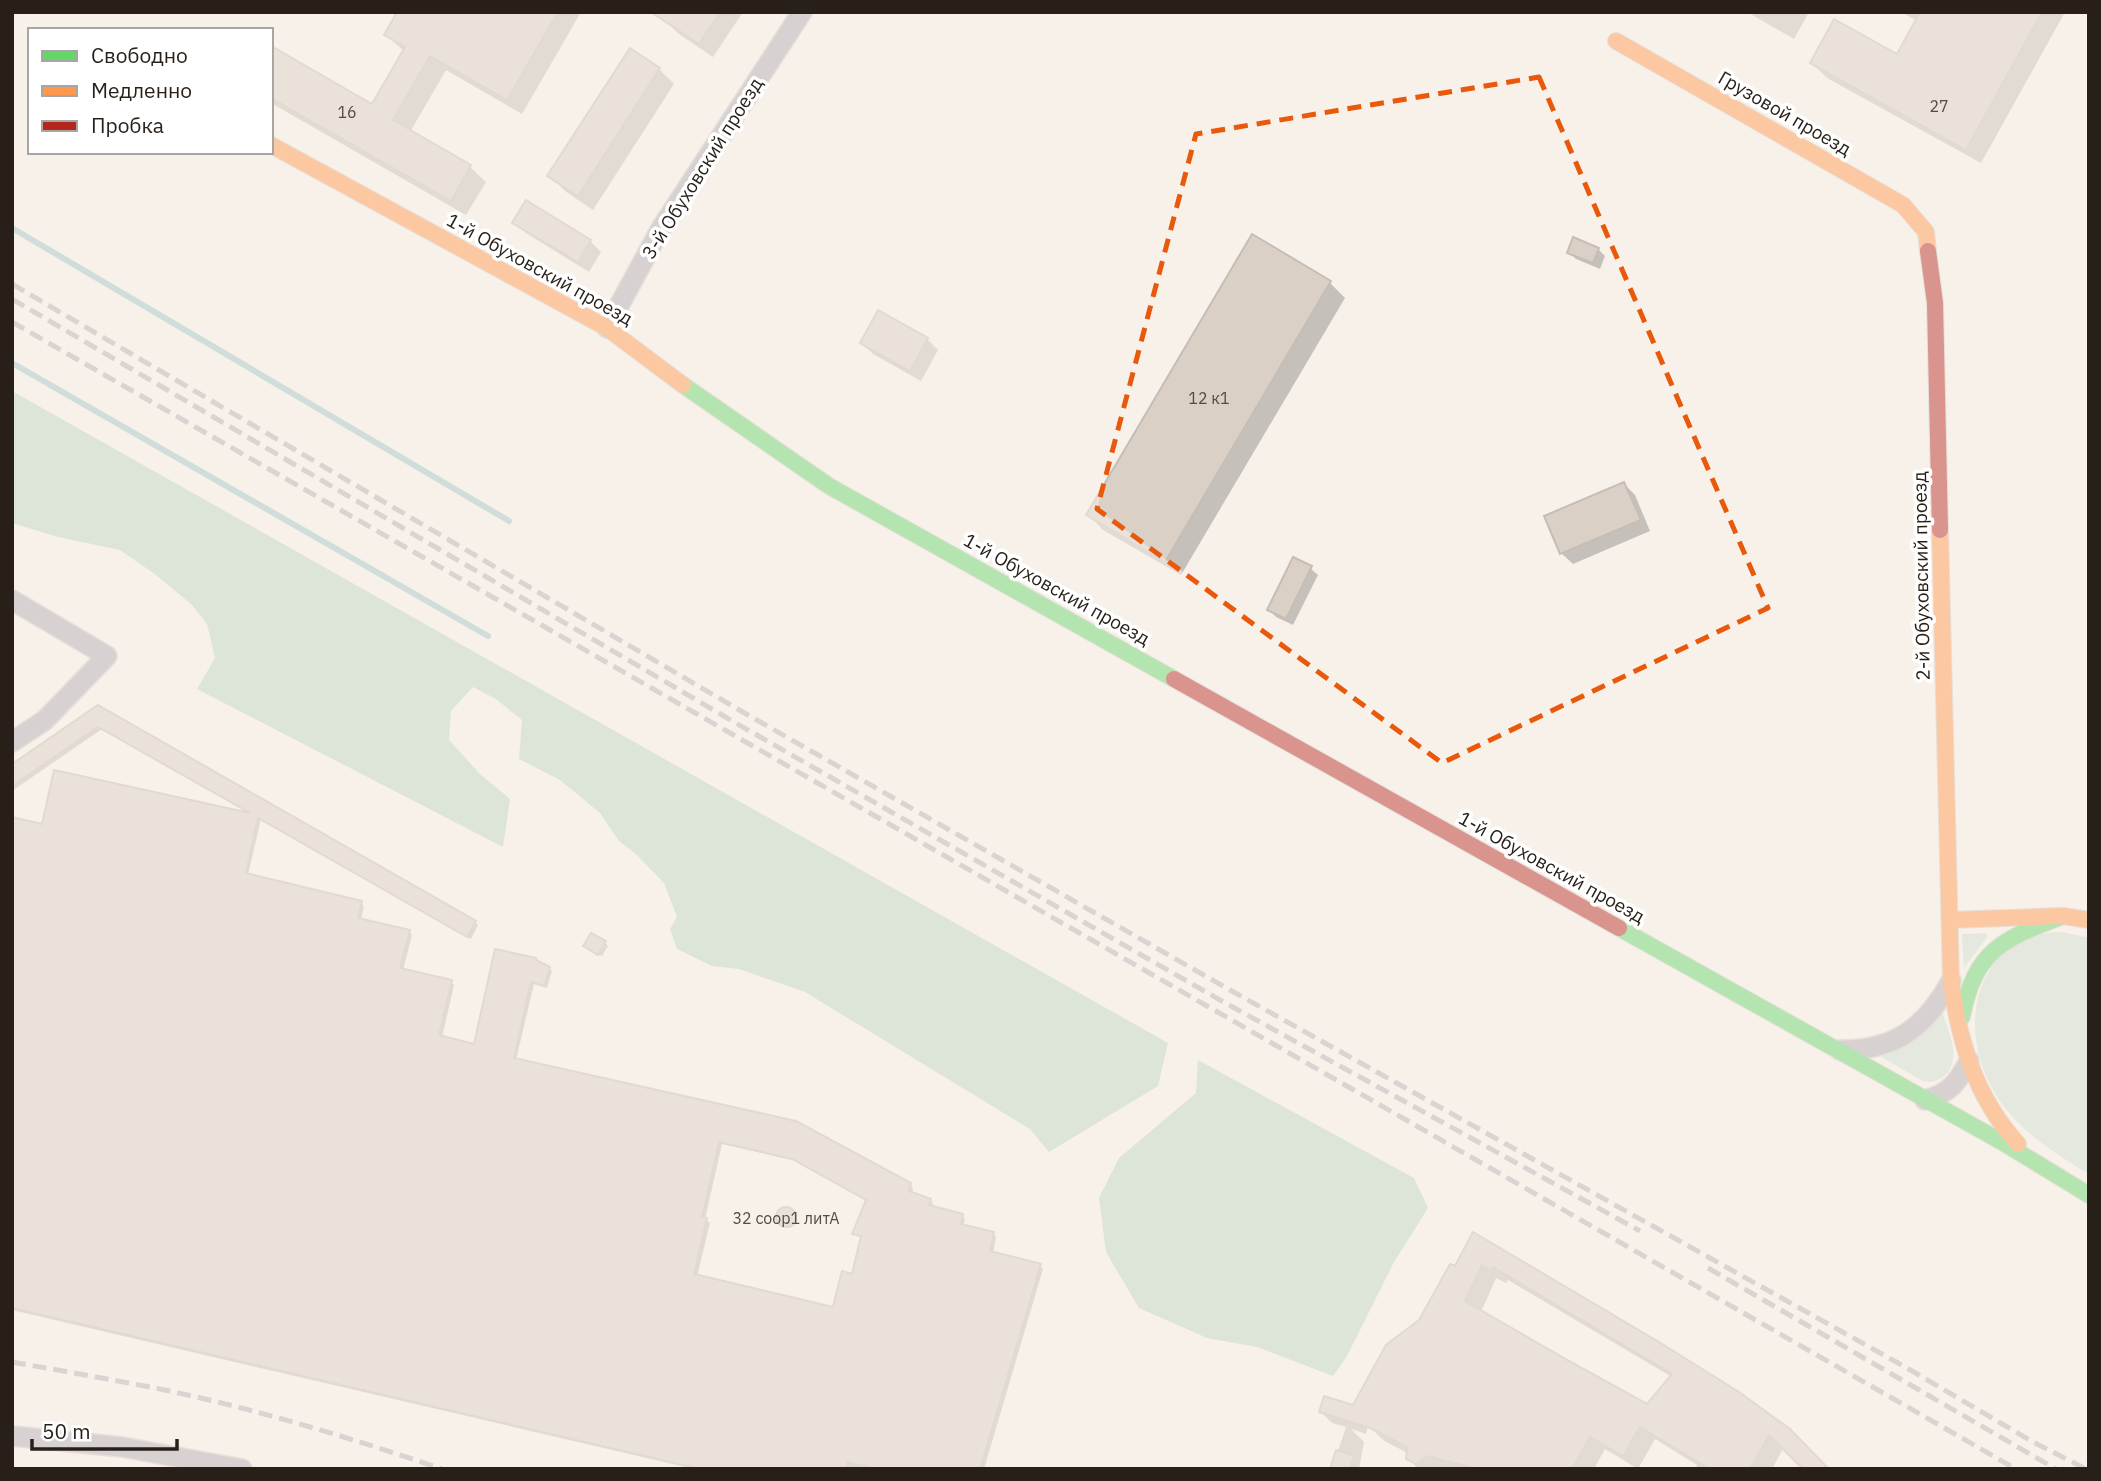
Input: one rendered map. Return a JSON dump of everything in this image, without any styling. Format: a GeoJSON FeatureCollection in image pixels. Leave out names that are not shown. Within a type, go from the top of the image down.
{"type":"FeatureCollection","features":[{"type":"Feature","properties":{"kind":"street","name":"3-й Обуховский проезд"},"geometry":{"type":"LineString","coordinates":[[607,328],[660,230],[802,12]]}},
{"type":"Feature","properties":{"kind":"street","name":"Грузовой проезд"},"geometry":{"type":"LineString","coordinates":[[1616,41],[1903,205],[1926,232]]}},
{"type":"Feature","properties":{"kind":"street","name":"1-й Обуховский проезд"},"geometry":{"type":"LineString","coordinates":[[273,146],[607,328],[704,401],[829,486],[2038,1163]]}},
{"type":"Feature","properties":{"kind":"street","name":"2-й Обуховский проезд"},"geometry":{"type":"LineString","coordinates":[[1926,232],[1935,303],[1951,981],[1953,1005],[1967,1054]]}},
{"type":"Feature","properties":{"kind":"street"},"geometry":{"type":"LineString","coordinates":[[12,600],[107,656],[46,720],[12,742]]}},
{"type":"Feature","properties":{"kind":"street"},"geometry":{"type":"LineString","coordinates":[[2063,916],[2010,937],[1992,950],[1968,984],[1962,1019],[1967,1054],[1982,1096],[1998,1121],[2038,1163],[2089,1195]]}},
{"type":"Feature","properties":{"kind":"street"},"geometry":{"type":"LineString","coordinates":[[1951,920],[2063,916],[2089,920]]}},
{"type":"Feature","properties":{"kind":"street"},"geometry":{"type":"LineString","coordinates":[[1836,1050],[1878,1047],[1899,1038],[1918,1026],[1933,1011],[1951,981]]}},
{"type":"Feature","properties":{"kind":"street"},"geometry":{"type":"LineString","coordinates":[[1925,1100],[1941,1096],[1952,1088],[1967,1054]]}},
{"type":"Feature","properties":{"kind":"street"},"geometry":{"type":"LineString","coordinates":[[12,1436],[122,1447],[242,1469]]}},
{"type":"Feature","properties":{"kind":"highlighted area"},"geometry":{"type":"Polygon","coordinates":[[[1539,77],[1768,608],[1442,763],[1097,509],[1196,134],[1539,77]]]}},
{"type":"Feature","properties":{"kind":"green space"},"geometry":{"type":"Polygon","coordinates":[[[12,391],[1168,1043],[1158,1086],[1049,1152],[1030,1129],[805,992],[739,969],[712,966],[677,949],[670,929],[677,917],[664,883],[619,841],[600,813],[560,780],[519,759],[522,720],[496,699],[473,687],[451,711],[449,740],[480,774],[510,799],[503,847],[197,689],[215,658],[207,624],[191,604],[120,550],[58,537],[12,523],[12,391]]]}},
{"type":"Feature","properties":{"kind":"green space"},"geometry":{"type":"Polygon","coordinates":[[[2063,932],[2089,938],[2089,1174],[2038,1140],[2005,1108],[1988,1081],[1975,1035],[1981,988],[1997,957],[2033,936],[2063,932]]]}},
{"type":"Feature","properties":{"kind":"green space"},"geometry":{"type":"Polygon","coordinates":[[[1986,933],[1988,936],[1964,968],[1962,934],[1986,933]]]}},
{"type":"Feature","properties":{"kind":"green space"},"geometry":{"type":"Polygon","coordinates":[[[1942,1011],[1952,1045],[1953,1062],[1942,1078],[1932,1082],[1923,1081],[1878,1055],[1942,1011]]]}},
{"type":"Feature","properties":{"kind":"green space"},"geometry":{"type":"Polygon","coordinates":[[[1198,1060],[1414,1178],[1428,1208],[1394,1262],[1347,1356],[1333,1376],[1257,1347],[1207,1338],[1139,1308],[1106,1252],[1099,1198],[1119,1158],[1196,1093],[1198,1060]]]}},
{"type":"Feature","properties":{"kind":"building"},"geometry":{"type":"Polygon","coordinates":[[[397,12],[558,12],[507,100],[430,56],[393,120],[471,165],[451,201],[273,99],[273,47],[372,104],[405,47],[384,35],[397,12]]]}},
{"type":"Feature","properties":{"kind":"building"},"geometry":{"type":"Polygon","coordinates":[[[651,12],[720,12],[699,44],[651,12]]]}},
{"type":"Feature","properties":{"kind":"building"},"geometry":{"type":"Polygon","coordinates":[[[1920,12],[2042,12],[1966,150],[1810,63],[1834,19],[1897,54],[1920,12]]]}},
{"type":"Feature","properties":{"kind":"building"},"geometry":{"type":"Polygon","coordinates":[[[630,48],[660,68],[578,196],[547,176],[630,48]]]}},
{"type":"Feature","properties":{"kind":"building"},"geometry":{"type":"Polygon","coordinates":[[[526,200],[591,240],[578,262],[512,223],[526,200]]]}},
{"type":"Feature","properties":{"kind":"building"},"geometry":{"type":"Polygon","coordinates":[[[1252,234],[1331,281],[1165,562],[1086,515],[1252,234]]]}},
{"type":"Feature","properties":{"kind":"building"},"geometry":{"type":"Polygon","coordinates":[[[1573,237],[1599,248],[1593,263],[1567,253],[1573,237]]]}},
{"type":"Feature","properties":{"kind":"building"},"geometry":{"type":"Polygon","coordinates":[[[878,310],[928,338],[910,371],[860,343],[878,310]]]}},
{"type":"Feature","properties":{"kind":"building"},"geometry":{"type":"Polygon","coordinates":[[[1624,482],[1641,520],[1560,554],[1544,516],[1624,482]]]}},
{"type":"Feature","properties":{"kind":"building"},"geometry":{"type":"Polygon","coordinates":[[[1293,557],[1312,566],[1286,619],[1267,610],[1293,557]]]}},
{"type":"Feature","properties":{"kind":"building"},"geometry":{"type":"Polygon","coordinates":[[[98,705],[476,921],[467,937],[258,818],[246,873],[362,901],[358,918],[410,930],[400,968],[452,980],[439,1035],[474,1044],[495,949],[536,958],[550,967],[544,986],[531,982],[514,1058],[796,1121],[911,1183],[909,1191],[931,1199],[929,1205],[963,1214],[961,1224],[994,1232],[990,1251],[1041,1264],[980,1469],[875,1469],[847,1462],[846,1469],[700,1469],[12,1308],[12,817],[42,824],[54,770],[250,813],[98,727],[12,786],[12,764],[98,705]],[[719,1142],[702,1217],[707,1218],[694,1274],[833,1307],[842,1271],[852,1274],[861,1236],[852,1234],[866,1200],[792,1159],[719,1142]]]}},
{"type":"Feature","properties":{"kind":"building"},"geometry":{"type":"Polygon","coordinates":[[[591,933],[606,941],[598,955],[583,946],[591,933]]]}},
{"type":"Feature","properties":{"kind":"building"},"geometry":{"type":"Polygon","coordinates":[[[786,1207],[793,1210],[796,1217],[793,1224],[786,1227],[779,1224],[776,1217],[779,1210],[786,1207]]]}},
{"type":"Feature","properties":{"kind":"building"},"geometry":{"type":"Polygon","coordinates":[[[1473,1232],[1739,1392],[1790,1429],[1829,1469],[1803,1469],[1769,1435],[1750,1469],[1710,1469],[1640,1427],[1623,1456],[1590,1437],[1572,1469],[1477,1469],[1428,1456],[1416,1464],[1406,1459],[1407,1447],[1370,1428],[1319,1412],[1324,1396],[1353,1405],[1386,1345],[1419,1320],[1450,1264],[1455,1266],[1473,1232]],[[1482,1265],[1465,1301],[1647,1404],[1672,1374],[1493,1267],[1491,1270],[1482,1265]]]}},
{"type":"Feature","properties":{"kind":"building"},"geometry":{"type":"Polygon","coordinates":[[[1336,1450],[1354,1456],[1349,1469],[1330,1469],[1336,1450]]]}},
{"type":"Feature","properties":{"kind":"waterway"},"geometry":{"type":"LineString","coordinates":[[12,228],[509,521]]}},
{"type":"Feature","properties":{"kind":"waterway"},"geometry":{"type":"LineString","coordinates":[[12,363],[488,636]]}},
{"type":"Feature","properties":{"kind":"railway"},"geometry":{"type":"LineString","coordinates":[[12,284],[741,711],[1230,990],[1907,1368],[2033,1442],[2086,1469]]}},
{"type":"Feature","properties":{"kind":"railway"},"geometry":{"type":"LineString","coordinates":[[12,299],[734,722],[1220,1000],[1640,1231]]}},
{"type":"Feature","properties":{"kind":"railway"},"geometry":{"type":"LineString","coordinates":[[12,322],[2016,1469]]}},
{"type":"Feature","properties":{"kind":"railway"},"geometry":{"type":"LineString","coordinates":[[1708,1268],[2056,1469]]}},
{"type":"Feature","properties":{"kind":"railway"},"geometry":{"type":"LineString","coordinates":[[12,1362],[165,1390],[235,1406],[442,1469]]}},
{"type":"Feature","properties":{"kind":"traffic: fast"},"geometry":{"type":"LineString","coordinates":[[683,385],[829,486],[1174,679]]}},
{"type":"Feature","properties":{"kind":"traffic: fast"},"geometry":{"type":"LineString","coordinates":[[1962,1017],[1975,976],[1984,961],[2009,940],[2063,916]]}},
{"type":"Feature","properties":{"kind":"traffic: fast"},"geometry":{"type":"LineString","coordinates":[[1619,928],[2002,1142],[2089,1195]]}},
{"type":"Feature","properties":{"kind":"traffic: slow"},"geometry":{"type":"LineString","coordinates":[[1616,41],[1903,205],[1926,232],[1928,251]]}},
{"type":"Feature","properties":{"kind":"traffic: slow"},"geometry":{"type":"LineString","coordinates":[[273,146],[607,328],[683,385]]}},
{"type":"Feature","properties":{"kind":"traffic: slow"},"geometry":{"type":"LineString","coordinates":[[1940,530],[1951,981],[1959,1026],[1980,1088],[2003,1126],[2018,1144]]}},
{"type":"Feature","properties":{"kind":"traffic: slow"},"geometry":{"type":"LineString","coordinates":[[1950,920],[2063,916],[2089,920]]}},
{"type":"Feature","properties":{"kind":"traffic: jam"},"geometry":{"type":"LineString","coordinates":[[1928,251],[1935,303],[1940,530]]}},
{"type":"Feature","properties":{"kind":"traffic: jam"},"geometry":{"type":"LineString","coordinates":[[1174,679],[1619,928]]}}]}
